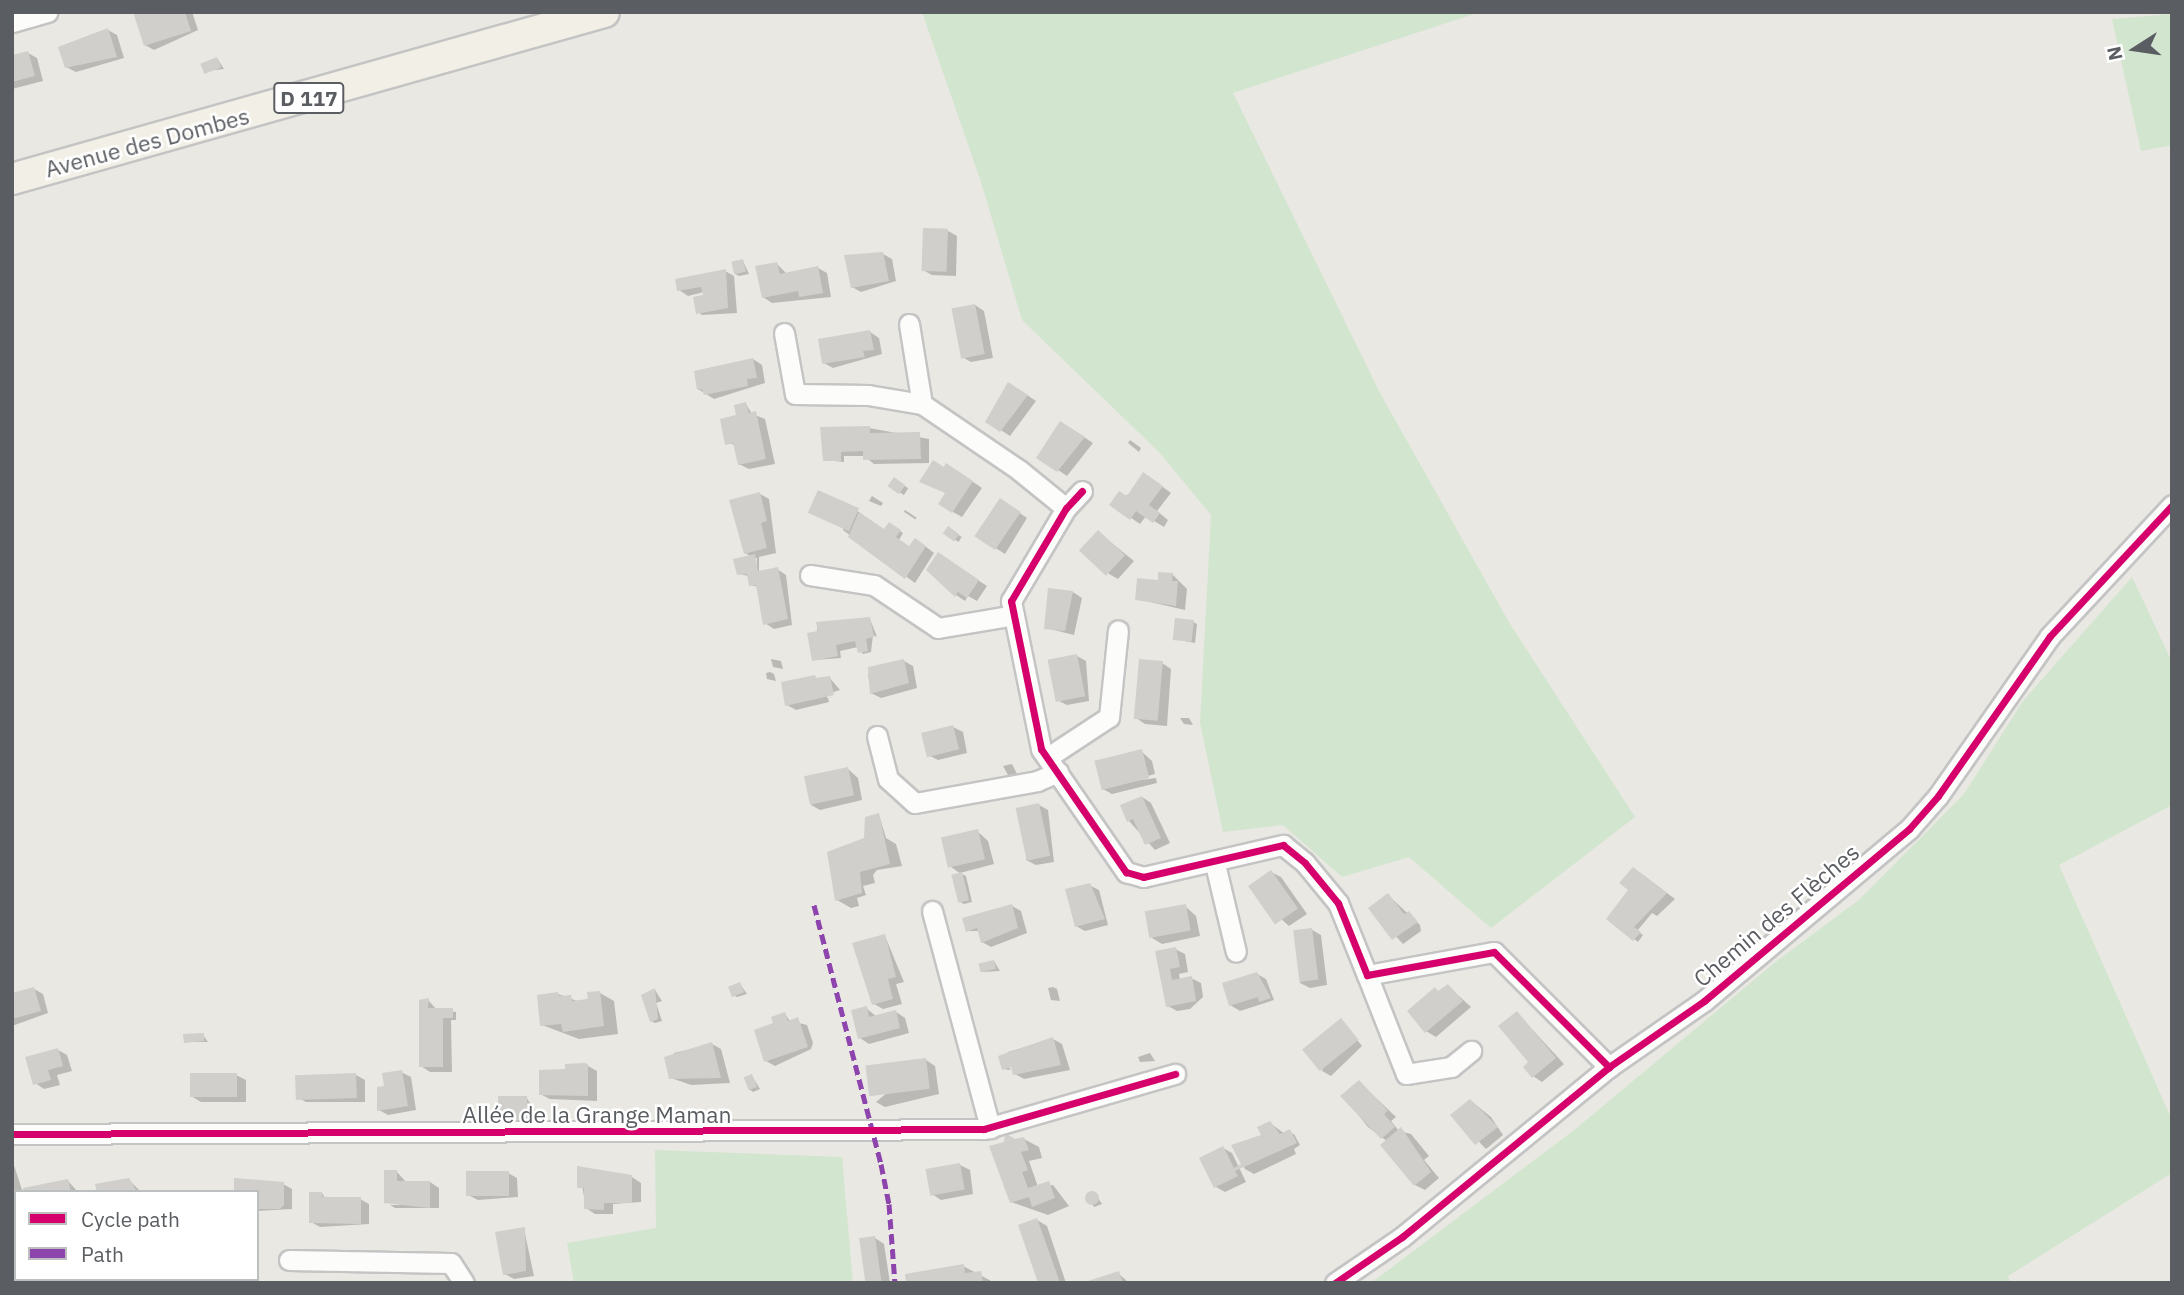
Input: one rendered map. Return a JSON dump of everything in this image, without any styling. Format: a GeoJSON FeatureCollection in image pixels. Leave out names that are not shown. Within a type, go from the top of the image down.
{"type":"FeatureCollection","features":[{"type":"Feature","properties":{"kind":"main road","name":"Avenue des Dombes"},"geometry":{"type":"LineString","coordinates":[[12,179],[604,12]]}},
{"type":"Feature","properties":{"kind":"street"},"geometry":{"type":"LineString","coordinates":[[12,22],[48,12]]}},
{"type":"Feature","properties":{"kind":"street"},"geometry":{"type":"LineString","coordinates":[[909,324],[922,404]]}},
{"type":"Feature","properties":{"kind":"street"},"geometry":{"type":"LineString","coordinates":[[784,332],[795,394],[869,395],[922,404],[1019,470],[1066,508]]}},
{"type":"Feature","properties":{"kind":"street"},"geometry":{"type":"LineString","coordinates":[[1082,491],[1066,508],[1011,601],[1041,749],[1126,872],[1143,877],[1215,864],[1283,845],[1305,863],[1338,903],[1406,1074],[1451,1067],[1471,1051]]}},
{"type":"Feature","properties":{"kind":"street","name":"Chemin des Flèches"},"geometry":{"type":"LineString","coordinates":[[1335,1283],[1402,1237],[1609,1067],[1704,1001],[1909,829],[1938,796],[2050,636],[2172,505]]}},
{"type":"Feature","properties":{"kind":"street"},"geometry":{"type":"LineString","coordinates":[[810,575],[874,585],[938,628],[1014,615]]}},
{"type":"Feature","properties":{"kind":"street"},"geometry":{"type":"LineString","coordinates":[[877,736],[888,779],[915,803],[1037,781],[1109,717],[1118,630]]}},
{"type":"Feature","properties":{"kind":"street"},"geometry":{"type":"LineString","coordinates":[[1215,864],[1236,952]]}},
{"type":"Feature","properties":{"kind":"street"},"geometry":{"type":"LineString","coordinates":[[932,911],[990,1128]]}},
{"type":"Feature","properties":{"kind":"street"},"geometry":{"type":"LineString","coordinates":[[1367,975],[1494,952],[1609,1067]]}},
{"type":"Feature","properties":{"kind":"street","name":"Allée de la Grange Maman"},"geometry":{"type":"LineString","coordinates":[[12,1134],[990,1128],[1175,1074]]}},
{"type":"Feature","properties":{"kind":"street"},"geometry":{"type":"LineString","coordinates":[[289,1260],[451,1263],[464,1283]]}},
{"type":"Feature","properties":{"kind":"green space"},"geometry":{"type":"Polygon","coordinates":[[[922,12],[1480,12],[1233,93],[1380,393],[1510,624],[1635,817],[1491,928],[1409,857],[1342,877],[1283,825],[1223,832],[1200,723],[1211,515],[1159,452],[1022,320],[981,182],[922,12]]]}},
{"type":"Feature","properties":{"kind":"green space"},"geometry":{"type":"Polygon","coordinates":[[[2172,14],[2172,145],[2141,151],[2112,19],[2172,14]]]}},
{"type":"Feature","properties":{"kind":"green space"},"geometry":{"type":"Polygon","coordinates":[[[2132,577],[2172,662],[2172,805],[2059,865],[2172,1120],[2172,1173],[2008,1276],[2010,1283],[1371,1283],[1573,1131],[1773,964],[1860,899],[1964,794],[2023,701],[2132,577]]]}},
{"type":"Feature","properties":{"kind":"green space"},"geometry":{"type":"Polygon","coordinates":[[[655,1150],[842,1157],[853,1283],[574,1283],[567,1243],[656,1228],[655,1150]]]}},
{"type":"Feature","properties":{"kind":"building"},"geometry":{"type":"Polygon","coordinates":[[[133,12],[185,12],[191,31],[144,46],[133,12]]]}},
{"type":"Feature","properties":{"kind":"building"},"geometry":{"type":"Polygon","coordinates":[[[108,28],[117,57],[65,68],[58,47],[108,28]]]}},
{"type":"Feature","properties":{"kind":"building"},"geometry":{"type":"Polygon","coordinates":[[[28,51],[35,76],[12,82],[12,55],[28,51]]]}},
{"type":"Feature","properties":{"kind":"building"},"geometry":{"type":"Polygon","coordinates":[[[217,57],[221,67],[204,74],[200,64],[217,57]]]}},
{"type":"Feature","properties":{"kind":"building"},"geometry":{"type":"Polygon","coordinates":[[[923,228],[948,229],[946,272],[921,271],[923,228]]]}},
{"type":"Feature","properties":{"kind":"building"},"geometry":{"type":"Polygon","coordinates":[[[883,252],[889,281],[851,288],[844,255],[883,252]]]}},
{"type":"Feature","properties":{"kind":"building"},"geometry":{"type":"Polygon","coordinates":[[[743,259],[746,272],[734,274],[731,262],[743,259]]]}},
{"type":"Feature","properties":{"kind":"building"},"geometry":{"type":"Polygon","coordinates":[[[777,262],[780,274],[818,266],[823,293],[799,297],[798,291],[762,298],[755,266],[777,262]]]}},
{"type":"Feature","properties":{"kind":"building"},"geometry":{"type":"Polygon","coordinates":[[[726,269],[728,308],[696,314],[693,297],[703,295],[701,287],[677,291],[675,279],[726,269]]]}},
{"type":"Feature","properties":{"kind":"building"},"geometry":{"type":"Polygon","coordinates":[[[975,304],[985,354],[961,359],[951,309],[975,304]]]}},
{"type":"Feature","properties":{"kind":"building"},"geometry":{"type":"Polygon","coordinates":[[[870,330],[874,350],[863,351],[865,357],[822,364],[818,339],[870,330]]]}},
{"type":"Feature","properties":{"kind":"building"},"geometry":{"type":"Polygon","coordinates":[[[753,358],[757,378],[747,379],[748,386],[704,395],[702,389],[697,390],[694,371],[753,358]]]}},
{"type":"Feature","properties":{"kind":"building"},"geometry":{"type":"Polygon","coordinates":[[[1008,382],[1028,395],[1000,432],[985,422],[1008,382]]]}},
{"type":"Feature","properties":{"kind":"building"},"geometry":{"type":"Polygon","coordinates":[[[746,402],[749,413],[756,411],[766,459],[738,465],[733,443],[725,445],[720,419],[736,415],[734,405],[746,402]]]}},
{"type":"Feature","properties":{"kind":"building"},"geometry":{"type":"Polygon","coordinates":[[[1060,421],[1085,437],[1057,472],[1036,458],[1060,421]]]}},
{"type":"Feature","properties":{"kind":"building"},"geometry":{"type":"Polygon","coordinates":[[[870,426],[870,433],[920,432],[921,459],[863,460],[863,451],[841,452],[841,461],[823,461],[820,427],[870,426]]]}},
{"type":"Feature","properties":{"kind":"building"},"geometry":{"type":"Polygon","coordinates":[[[933,460],[944,467],[946,463],[973,481],[952,513],[938,504],[945,493],[919,482],[933,460]]]}},
{"type":"Feature","properties":{"kind":"building"},"geometry":{"type":"Polygon","coordinates":[[[1143,472],[1163,486],[1149,505],[1160,513],[1153,523],[1136,511],[1130,520],[1109,505],[1119,491],[1127,496],[1143,472]]]}},
{"type":"Feature","properties":{"kind":"building"},"geometry":{"type":"Polygon","coordinates":[[[894,477],[905,485],[899,494],[888,486],[894,477]]]}},
{"type":"Feature","properties":{"kind":"building"},"geometry":{"type":"Polygon","coordinates":[[[818,490],[859,508],[849,531],[808,513],[818,490]]]}},
{"type":"Feature","properties":{"kind":"building"},"geometry":{"type":"Polygon","coordinates":[[[760,492],[767,521],[761,523],[767,548],[744,554],[729,500],[760,492]]]}},
{"type":"Feature","properties":{"kind":"building"},"geometry":{"type":"Polygon","coordinates":[[[1000,498],[1021,512],[995,550],[974,536],[1000,498]]]}},
{"type":"Feature","properties":{"kind":"building"},"geometry":{"type":"Polygon","coordinates":[[[859,512],[884,529],[889,522],[901,530],[896,537],[909,546],[915,538],[926,546],[905,579],[848,537],[859,512]]]}},
{"type":"Feature","properties":{"kind":"building"},"geometry":{"type":"Polygon","coordinates":[[[948,526],[959,534],[954,542],[943,533],[948,526]]]}},
{"type":"Feature","properties":{"kind":"building"},"geometry":{"type":"Polygon","coordinates":[[[1098,530],[1125,555],[1106,576],[1079,550],[1098,530]]]}},
{"type":"Feature","properties":{"kind":"building"},"geometry":{"type":"Polygon","coordinates":[[[938,552],[979,580],[967,598],[958,592],[955,597],[926,570],[938,552]]]}},
{"type":"Feature","properties":{"kind":"building"},"geometry":{"type":"Polygon","coordinates":[[[755,554],[758,571],[778,567],[788,619],[763,625],[756,585],[749,586],[747,574],[737,575],[733,559],[755,554]]]}},
{"type":"Feature","properties":{"kind":"building"},"geometry":{"type":"Polygon","coordinates":[[[1158,572],[1173,573],[1172,581],[1178,581],[1176,606],[1135,600],[1137,578],[1158,580],[1158,572]]]}},
{"type":"Feature","properties":{"kind":"building"},"geometry":{"type":"Polygon","coordinates":[[[1048,588],[1073,591],[1065,631],[1044,629],[1048,588]]]}},
{"type":"Feature","properties":{"kind":"building"},"geometry":{"type":"Polygon","coordinates":[[[870,617],[874,637],[866,639],[868,651],[858,653],[855,641],[836,645],[838,656],[812,661],[807,633],[818,631],[816,622],[870,617]]]}},
{"type":"Feature","properties":{"kind":"building"},"geometry":{"type":"Polygon","coordinates":[[[1175,618],[1194,620],[1192,642],[1173,640],[1175,618]]]}},
{"type":"Feature","properties":{"kind":"building"},"geometry":{"type":"Polygon","coordinates":[[[1077,654],[1085,696],[1056,702],[1048,660],[1077,654]]]}},
{"type":"Feature","properties":{"kind":"building"},"geometry":{"type":"Polygon","coordinates":[[[904,659],[909,683],[870,694],[868,667],[904,659]]]}},
{"type":"Feature","properties":{"kind":"building"},"geometry":{"type":"Polygon","coordinates":[[[1139,659],[1163,661],[1158,721],[1134,719],[1139,659]]]}},
{"type":"Feature","properties":{"kind":"building"},"geometry":{"type":"Polygon","coordinates":[[[815,675],[816,678],[830,676],[834,695],[785,706],[781,682],[815,675]]]}},
{"type":"Feature","properties":{"kind":"building"},"geometry":{"type":"Polygon","coordinates":[[[953,725],[959,749],[927,757],[921,733],[953,725]]]}},
{"type":"Feature","properties":{"kind":"building"},"geometry":{"type":"Polygon","coordinates":[[[1142,749],[1149,778],[1102,790],[1094,761],[1142,749]]]}},
{"type":"Feature","properties":{"kind":"building"},"geometry":{"type":"Polygon","coordinates":[[[848,767],[854,795],[810,805],[804,776],[848,767]]]}},
{"type":"Feature","properties":{"kind":"building"},"geometry":{"type":"Polygon","coordinates":[[[1142,796],[1161,838],[1145,845],[1133,819],[1127,822],[1120,805],[1142,796]]]}},
{"type":"Feature","properties":{"kind":"building"},"geometry":{"type":"Polygon","coordinates":[[[1039,803],[1050,856],[1027,861],[1016,808],[1039,803]]]}},
{"type":"Feature","properties":{"kind":"building"},"geometry":{"type":"Polygon","coordinates":[[[879,813],[890,864],[860,872],[862,893],[835,901],[827,852],[864,838],[865,817],[879,813]]]}},
{"type":"Feature","properties":{"kind":"building"},"geometry":{"type":"Polygon","coordinates":[[[978,829],[985,859],[948,868],[941,838],[978,829]]]}},
{"type":"Feature","properties":{"kind":"building"},"geometry":{"type":"Polygon","coordinates":[[[1633,867],[1667,893],[1634,927],[1641,932],[1633,941],[1606,919],[1628,890],[1619,883],[1633,867]]]}},
{"type":"Feature","properties":{"kind":"building"},"geometry":{"type":"Polygon","coordinates":[[[1271,870],[1298,909],[1275,925],[1248,886],[1271,870]]]}},
{"type":"Feature","properties":{"kind":"building"},"geometry":{"type":"Polygon","coordinates":[[[962,872],[969,900],[958,903],[951,875],[962,872]]]}},
{"type":"Feature","properties":{"kind":"building"},"geometry":{"type":"Polygon","coordinates":[[[1090,883],[1105,919],[1075,927],[1065,889],[1090,883]]]}},
{"type":"Feature","properties":{"kind":"building"},"geometry":{"type":"Polygon","coordinates":[[[1388,893],[1404,914],[1409,911],[1418,922],[1392,940],[1368,908],[1388,893]]]}},
{"type":"Feature","properties":{"kind":"building"},"geometry":{"type":"Polygon","coordinates":[[[1012,904],[1018,928],[981,943],[977,928],[966,932],[962,918],[1012,904]]]}},
{"type":"Feature","properties":{"kind":"building"},"geometry":{"type":"Polygon","coordinates":[[[1186,904],[1191,931],[1149,938],[1145,911],[1186,904]]]}},
{"type":"Feature","properties":{"kind":"building"},"geometry":{"type":"Polygon","coordinates":[[[1312,928],[1318,980],[1299,982],[1293,930],[1312,928]]]}},
{"type":"Feature","properties":{"kind":"building"},"geometry":{"type":"Polygon","coordinates":[[[885,934],[896,977],[888,979],[893,999],[872,1005],[852,943],[885,934]]]}},
{"type":"Feature","properties":{"kind":"building"},"geometry":{"type":"Polygon","coordinates":[[[1176,947],[1180,967],[1170,969],[1172,980],[1192,976],[1196,1001],[1166,1007],[1155,951],[1176,947]]]}},
{"type":"Feature","properties":{"kind":"building"},"geometry":{"type":"Polygon","coordinates":[[[994,960],[996,969],[980,972],[978,964],[994,960]]]}},
{"type":"Feature","properties":{"kind":"building"},"geometry":{"type":"Polygon","coordinates":[[[1257,972],[1271,998],[1259,1002],[1258,997],[1229,1006],[1222,983],[1257,972]]]}},
{"type":"Feature","properties":{"kind":"building"},"geometry":{"type":"Polygon","coordinates":[[[740,982],[744,992],[732,997],[728,987],[740,982]]]}},
{"type":"Feature","properties":{"kind":"building"},"geometry":{"type":"Polygon","coordinates":[[[1448,984],[1463,1001],[1425,1033],[1407,1011],[1435,987],[1438,991],[1448,984]]]}},
{"type":"Feature","properties":{"kind":"building"},"geometry":{"type":"Polygon","coordinates":[[[34,987],[41,1011],[12,1019],[12,993],[34,987]]]}},
{"type":"Feature","properties":{"kind":"building"},"geometry":{"type":"Polygon","coordinates":[[[655,988],[658,1019],[650,1022],[641,995],[655,988]]]}},
{"type":"Feature","properties":{"kind":"building"},"geometry":{"type":"Polygon","coordinates":[[[600,991],[604,1026],[563,1032],[561,1024],[540,1026],[537,995],[558,992],[559,996],[571,995],[572,1001],[588,999],[587,992],[600,991]]]}},
{"type":"Feature","properties":{"kind":"building"},"geometry":{"type":"Polygon","coordinates":[[[429,998],[428,1008],[453,1008],[453,1018],[443,1018],[443,1067],[419,1067],[419,1000],[429,998]]]}},
{"type":"Feature","properties":{"kind":"building"},"geometry":{"type":"Polygon","coordinates":[[[867,1006],[869,1017],[896,1010],[900,1028],[858,1039],[851,1010],[867,1006]]]}},
{"type":"Feature","properties":{"kind":"building"},"geometry":{"type":"Polygon","coordinates":[[[1517,1011],[1556,1058],[1532,1078],[1523,1067],[1528,1062],[1498,1026],[1517,1011]]]}},
{"type":"Feature","properties":{"kind":"building"},"geometry":{"type":"Polygon","coordinates":[[[785,1012],[788,1021],[798,1017],[808,1047],[764,1062],[754,1030],[773,1023],[771,1017],[785,1012]]]}},
{"type":"Feature","properties":{"kind":"building"},"geometry":{"type":"Polygon","coordinates":[[[1341,1018],[1359,1040],[1320,1071],[1302,1049],[1341,1018]]]}},
{"type":"Feature","properties":{"kind":"building"},"geometry":{"type":"Polygon","coordinates":[[[204,1033],[204,1041],[184,1043],[183,1034],[204,1033]]]}},
{"type":"Feature","properties":{"kind":"building"},"geometry":{"type":"Polygon","coordinates":[[[1053,1037],[1061,1065],[1013,1075],[1011,1067],[1002,1070],[998,1056],[1053,1037]]]}},
{"type":"Feature","properties":{"kind":"building"},"geometry":{"type":"Polygon","coordinates":[[[712,1042],[721,1078],[669,1079],[664,1057],[712,1042]]]}},
{"type":"Feature","properties":{"kind":"building"},"geometry":{"type":"Polygon","coordinates":[[[58,1048],[63,1066],[48,1070],[51,1080],[33,1085],[25,1057],[58,1048]]]}},
{"type":"Feature","properties":{"kind":"building"},"geometry":{"type":"Polygon","coordinates":[[[926,1058],[930,1089],[869,1096],[865,1065],[926,1058]]]}},
{"type":"Feature","properties":{"kind":"building"},"geometry":{"type":"Polygon","coordinates":[[[565,1064],[588,1064],[588,1096],[539,1095],[539,1070],[565,1069],[565,1064]]]}},
{"type":"Feature","properties":{"kind":"building"},"geometry":{"type":"Polygon","coordinates":[[[402,1070],[408,1106],[377,1111],[377,1087],[384,1086],[382,1073],[402,1070]]]}},
{"type":"Feature","properties":{"kind":"building"},"geometry":{"type":"Polygon","coordinates":[[[190,1073],[237,1073],[237,1097],[190,1097],[190,1073]]]}},
{"type":"Feature","properties":{"kind":"building"},"geometry":{"type":"Polygon","coordinates":[[[356,1073],[357,1098],[296,1100],[295,1075],[356,1073]]]}},
{"type":"Feature","properties":{"kind":"building"},"geometry":{"type":"Polygon","coordinates":[[[752,1074],[757,1087],[749,1090],[744,1077],[752,1074]]]}},
{"type":"Feature","properties":{"kind":"building"},"geometry":{"type":"Polygon","coordinates":[[[1359,1080],[1388,1111],[1384,1114],[1395,1127],[1381,1139],[1340,1096],[1359,1080]]]}},
{"type":"Feature","properties":{"kind":"building"},"geometry":{"type":"Polygon","coordinates":[[[498,1096],[527,1096],[527,1120],[468,1120],[468,1113],[498,1112],[498,1096]]]}},
{"type":"Feature","properties":{"kind":"building"},"geometry":{"type":"Polygon","coordinates":[[[1470,1099],[1498,1127],[1475,1145],[1450,1115],[1470,1099]]]}},
{"type":"Feature","properties":{"kind":"building"},"geometry":{"type":"Polygon","coordinates":[[[1270,1121],[1280,1134],[1290,1129],[1297,1143],[1235,1171],[1238,1176],[1214,1188],[1199,1158],[1223,1146],[1234,1168],[1241,1164],[1231,1145],[1261,1135],[1257,1127],[1270,1121]]]}},
{"type":"Feature","properties":{"kind":"building"},"geometry":{"type":"Polygon","coordinates":[[[1401,1127],[1431,1172],[1414,1186],[1380,1145],[1401,1127]]]}},
{"type":"Feature","properties":{"kind":"building"},"geometry":{"type":"Polygon","coordinates":[[[1005,1133],[1015,1139],[1024,1137],[1029,1150],[1021,1152],[1028,1170],[1022,1172],[1028,1188],[1049,1181],[1055,1198],[1032,1207],[1029,1197],[1010,1203],[989,1146],[1004,1142],[1005,1133]]]}},
{"type":"Feature","properties":{"kind":"building"},"geometry":{"type":"Polygon","coordinates":[[[960,1163],[965,1190],[930,1196],[926,1169],[960,1163]]]}},
{"type":"Feature","properties":{"kind":"building"},"geometry":{"type":"Polygon","coordinates":[[[577,1166],[632,1175],[632,1203],[604,1203],[604,1210],[584,1209],[584,1188],[577,1188],[577,1166]]]}},
{"type":"Feature","properties":{"kind":"building"},"geometry":{"type":"Polygon","coordinates":[[[384,1170],[397,1170],[397,1181],[430,1181],[430,1208],[384,1203],[384,1170]]]}},
{"type":"Feature","properties":{"kind":"building"},"geometry":{"type":"Polygon","coordinates":[[[466,1171],[509,1171],[509,1196],[466,1196],[466,1171]]]}},
{"type":"Feature","properties":{"kind":"building"},"geometry":{"type":"Polygon","coordinates":[[[129,1178],[136,1190],[96,1190],[95,1184],[129,1178]]]}},
{"type":"Feature","properties":{"kind":"building"},"geometry":{"type":"Polygon","coordinates":[[[234,1178],[284,1182],[284,1205],[280,1209],[259,1209],[259,1190],[234,1190],[234,1178]]]}},
{"type":"Feature","properties":{"kind":"building"},"geometry":{"type":"Polygon","coordinates":[[[68,1179],[71,1190],[24,1190],[68,1179]]]}},
{"type":"Feature","properties":{"kind":"building"},"geometry":{"type":"Polygon","coordinates":[[[1092,1191],[1097,1193],[1097,1203],[1092,1205],[1087,1203],[1085,1198],[1087,1193],[1092,1191]]]}},
{"type":"Feature","properties":{"kind":"building"},"geometry":{"type":"Polygon","coordinates":[[[309,1192],[322,1192],[322,1197],[361,1197],[361,1224],[309,1223],[309,1192]]]}},
{"type":"Feature","properties":{"kind":"building"},"geometry":{"type":"Polygon","coordinates":[[[1037,1218],[1060,1283],[1038,1283],[1018,1225],[1037,1218]]]}},
{"type":"Feature","properties":{"kind":"building"},"geometry":{"type":"Polygon","coordinates":[[[525,1227],[526,1271],[503,1275],[495,1232],[525,1227]]]}},
{"type":"Feature","properties":{"kind":"building"},"geometry":{"type":"Polygon","coordinates":[[[875,1236],[882,1283],[865,1283],[859,1238],[875,1236]]]}},
{"type":"Feature","properties":{"kind":"building"},"geometry":{"type":"Polygon","coordinates":[[[964,1264],[965,1273],[981,1271],[983,1283],[906,1283],[905,1274],[964,1264]]]}},
{"type":"Feature","properties":{"kind":"building"},"geometry":{"type":"Polygon","coordinates":[[[1119,1271],[1123,1283],[1085,1282],[1119,1271]]]}},
{"type":"Feature","properties":{"kind":"marked path"},"geometry":{"type":"LineString","coordinates":[[814,905],[881,1164],[889,1204],[895,1283]]}},
{"type":"Feature","properties":{"kind":"cycle path"},"geometry":{"type":"LineString","coordinates":[[1082,491],[1066,508],[1011,601],[1041,749],[1126,872],[1143,877],[1283,845],[1305,863],[1338,903],[1367,975],[1494,952],[1609,1067]]}},
{"type":"Feature","properties":{"kind":"cycle path"},"geometry":{"type":"LineString","coordinates":[[1335,1283],[1402,1237],[1609,1067],[1704,1001],[1909,829],[1938,796],[2050,636],[2172,505]]}},
{"type":"Feature","properties":{"kind":"cycle path"},"geometry":{"type":"LineString","coordinates":[[12,1134],[984,1129],[1175,1074]]}}]}
